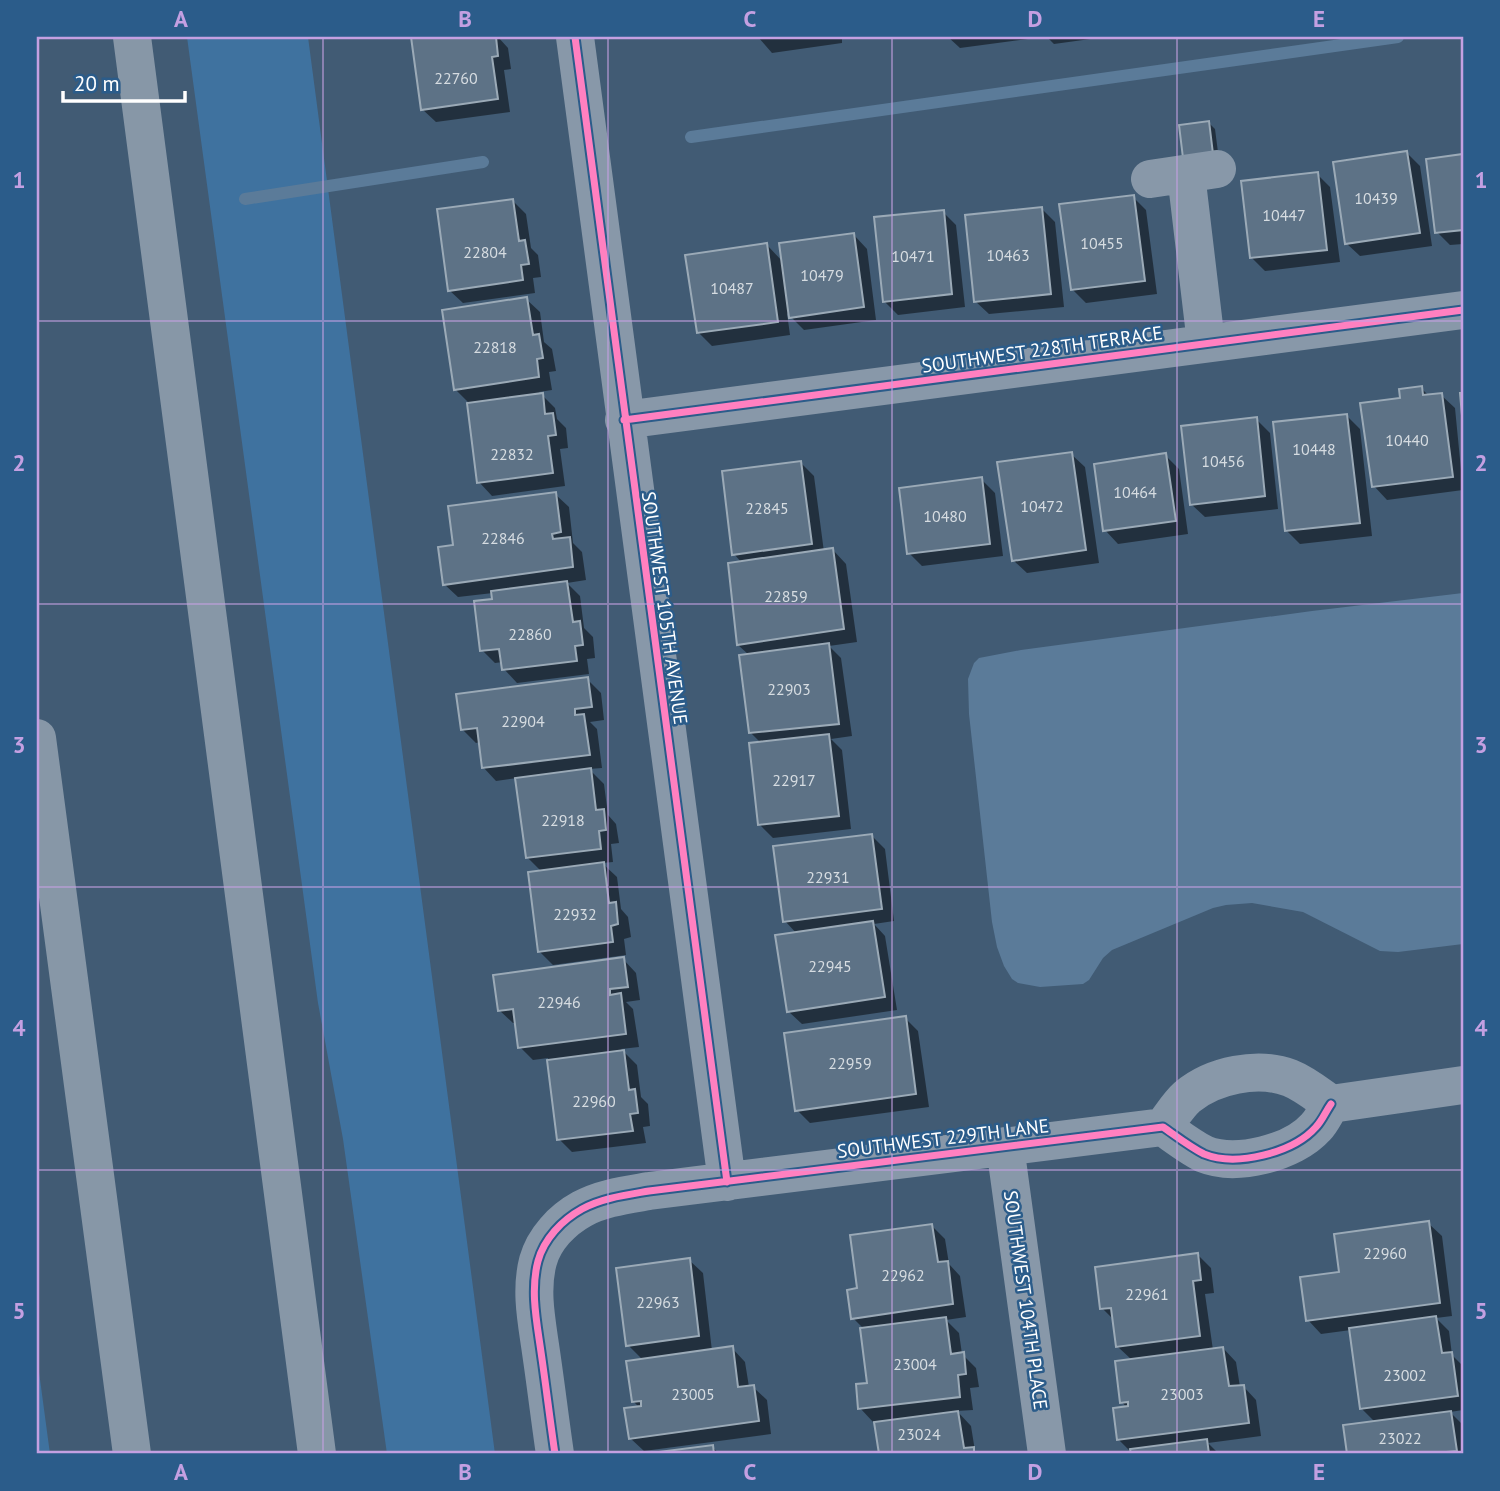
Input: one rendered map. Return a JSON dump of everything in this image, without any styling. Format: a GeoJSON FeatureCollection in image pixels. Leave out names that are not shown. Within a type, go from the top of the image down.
{"type":"FeatureCollection","features":[{"type":"Feature","properties":{"kind":"highway"},"geometry":{"type":"LineString","coordinates":[[132,37],[317,1454]]}},
{"type":"Feature","properties":{"kind":"highway"},"geometry":{"type":"LineString","coordinates":[[37,738],[132,1454]]}},
{"type":"Feature","properties":{"kind":"street","name":"SOUTHWEST 105TH AVENUE"},"geometry":{"type":"LineString","coordinates":[[575,37],[727,1182]]}},
{"type":"Feature","properties":{"kind":"street"},"geometry":{"type":"LineString","coordinates":[[1184,174],[1206,343]]}},
{"type":"Feature","properties":{"kind":"street","name":"SOUTHWEST 228TH TERRACE"},"geometry":{"type":"LineString","coordinates":[[624,420],[1463,310]]}},
{"type":"Feature","properties":{"kind":"street"},"geometry":{"type":"LineString","coordinates":[[1331,1104],[1316,1128],[1294,1143],[1278,1151],[1241,1159],[1207,1155],[1163,1127],[1185,1098],[1198,1089],[1213,1081],[1241,1074],[1270,1073],[1287,1077],[1331,1104],[1463,1085]]}},
{"type":"Feature","properties":{"kind":"street","name":"SOUTHWEST 229TH LANE"},"geometry":{"type":"LineString","coordinates":[[555,1454],[535,1278],[546,1241],[579,1210],[596,1202],[649,1191],[1163,1127]]}},
{"type":"Feature","properties":{"kind":"street","name":"SOUTHWEST 104TH PLACE"},"geometry":{"type":"LineString","coordinates":[[1005,1146],[1047,1454]]}},
{"type":"Feature","properties":{"kind":"shaded area"},"geometry":{"type":"Polygon","coordinates":[[[187,37],[308,37],[495,1454],[387,1454],[343,1139],[318,1003],[187,37]]]}},
{"type":"Feature","properties":{"kind":"shaded area"},"geometry":{"type":"Polygon","coordinates":[[[1463,593],[1463,944],[1398,952],[1380,951],[1303,912],[1252,903],[1226,905],[1112,950],[1083,984],[1040,987],[1018,983],[1012,979],[997,947],[992,922],[969,714],[968,679],[974,663],[979,658],[1021,650],[1463,593]]]}},
{"type":"Feature","properties":{"kind":"shaded area"},"geometry":{"type":"Polygon","coordinates":[[[37,1357],[50,1454],[37,1454],[37,1357]]]}},
{"type":"Feature","properties":{"kind":"building"},"geometry":{"type":"Polygon","coordinates":[[[411,37],[496,37],[498,56],[492,57],[498,99],[421,110],[411,37]]]}},
{"type":"Feature","properties":{"kind":"building"},"geometry":{"type":"Polygon","coordinates":[[[1209,121],[1213,154],[1183,158],[1179,125],[1209,121]]]}},
{"type":"Feature","properties":{"kind":"building"},"geometry":{"type":"Polygon","coordinates":[[[1407,151],[1420,233],[1345,244],[1333,162],[1407,151]]]}},
{"type":"Feature","properties":{"kind":"building"},"geometry":{"type":"Polygon","coordinates":[[[1463,154],[1463,230],[1435,233],[1426,159],[1463,154]]]}},
{"type":"Feature","properties":{"kind":"building"},"geometry":{"type":"Polygon","coordinates":[[[1318,172],[1327,250],[1250,258],[1241,181],[1318,172]]]}},
{"type":"Feature","properties":{"kind":"building"},"geometry":{"type":"Polygon","coordinates":[[[1134,195],[1145,281],[1071,290],[1059,204],[1134,195]]]}},
{"type":"Feature","properties":{"kind":"building"},"geometry":{"type":"Polygon","coordinates":[[[513,199],[519,241],[525,240],[529,264],[521,265],[523,280],[448,291],[437,209],[513,199]]]}},
{"type":"Feature","properties":{"kind":"building"},"geometry":{"type":"Polygon","coordinates":[[[1042,207],[1051,294],[974,302],[965,215],[1042,207]]]}},
{"type":"Feature","properties":{"kind":"building"},"geometry":{"type":"Polygon","coordinates":[[[944,210],[952,294],[883,302],[874,217],[944,210]]]}},
{"type":"Feature","properties":{"kind":"building"},"geometry":{"type":"Polygon","coordinates":[[[854,233],[864,307],[789,318],[779,243],[854,233]]]}},
{"type":"Feature","properties":{"kind":"building"},"geometry":{"type":"Polygon","coordinates":[[[767,243],[778,322],[697,333],[685,255],[767,243]]]}},
{"type":"Feature","properties":{"kind":"building"},"geometry":{"type":"Polygon","coordinates":[[[527,297],[533,335],[539,334],[543,358],[537,359],[539,377],[454,390],[442,310],[527,297]]]}},
{"type":"Feature","properties":{"kind":"building"},"geometry":{"type":"Polygon","coordinates":[[[1422,386],[1423,395],[1442,393],[1453,477],[1372,487],[1360,403],[1400,398],[1399,389],[1422,386]]]}},
{"type":"Feature","properties":{"kind":"building"},"geometry":{"type":"Polygon","coordinates":[[[543,393],[545,414],[553,413],[556,435],[548,436],[553,473],[477,483],[467,403],[543,393]]]}},
{"type":"Feature","properties":{"kind":"building"},"geometry":{"type":"Polygon","coordinates":[[[1460,393],[1463,393],[1463,427],[1460,393]]]}},
{"type":"Feature","properties":{"kind":"building"},"geometry":{"type":"Polygon","coordinates":[[[1347,414],[1360,523],[1285,531],[1273,422],[1347,414]]]}},
{"type":"Feature","properties":{"kind":"building"},"geometry":{"type":"Polygon","coordinates":[[[1257,417],[1265,496],[1190,505],[1181,426],[1257,417]]]}},
{"type":"Feature","properties":{"kind":"building"},"geometry":{"type":"Polygon","coordinates":[[[1072,452],[1086,550],[1012,561],[997,462],[1072,452]]]}},
{"type":"Feature","properties":{"kind":"building"},"geometry":{"type":"Polygon","coordinates":[[[1166,453],[1176,521],[1103,531],[1094,464],[1166,453]]]}},
{"type":"Feature","properties":{"kind":"building"},"geometry":{"type":"Polygon","coordinates":[[[801,461],[812,544],[732,555],[722,471],[801,461]]]}},
{"type":"Feature","properties":{"kind":"building"},"geometry":{"type":"Polygon","coordinates":[[[982,477],[990,544],[907,554],[899,488],[982,477]]]}},
{"type":"Feature","properties":{"kind":"building"},"geometry":{"type":"Polygon","coordinates":[[[556,492],[561,532],[552,534],[553,539],[570,537],[573,567],[443,585],[438,547],[453,545],[448,506],[556,492]]]}},
{"type":"Feature","properties":{"kind":"building"},"geometry":{"type":"Polygon","coordinates":[[[833,548],[844,629],[737,645],[728,563],[833,548]]]}},
{"type":"Feature","properties":{"kind":"building"},"geometry":{"type":"Polygon","coordinates":[[[567,581],[573,622],[580,621],[583,645],[575,646],[577,661],[502,670],[499,649],[480,651],[474,601],[492,599],[491,591],[567,581]]]}},
{"type":"Feature","properties":{"kind":"building"},"geometry":{"type":"Polygon","coordinates":[[[829,643],[839,724],[749,733],[739,655],[829,643]]]}},
{"type":"Feature","properties":{"kind":"building"},"geometry":{"type":"Polygon","coordinates":[[[588,677],[592,707],[575,709],[575,715],[584,714],[590,755],[482,768],[477,728],[461,730],[456,694],[588,677]]]}},
{"type":"Feature","properties":{"kind":"building"},"geometry":{"type":"Polygon","coordinates":[[[829,734],[839,816],[758,825],[749,743],[829,734]]]}},
{"type":"Feature","properties":{"kind":"building"},"geometry":{"type":"Polygon","coordinates":[[[591,768],[596,810],[604,809],[606,830],[599,831],[601,849],[526,858],[515,778],[591,768]]]}},
{"type":"Feature","properties":{"kind":"building"},"geometry":{"type":"Polygon","coordinates":[[[872,834],[882,909],[783,922],[773,846],[872,834]]]}},
{"type":"Feature","properties":{"kind":"building"},"geometry":{"type":"Polygon","coordinates":[[[604,862],[609,903],[616,902],[618,924],[611,926],[613,942],[538,952],[528,872],[604,862]]]}},
{"type":"Feature","properties":{"kind":"building"},"geometry":{"type":"Polygon","coordinates":[[[873,921],[885,997],[787,1012],[775,935],[873,921]]]}},
{"type":"Feature","properties":{"kind":"building"},"geometry":{"type":"Polygon","coordinates":[[[624,957],[628,987],[610,989],[610,995],[621,993],[626,1034],[518,1048],[513,1009],[498,1011],[493,975],[624,957]]]}},
{"type":"Feature","properties":{"kind":"building"},"geometry":{"type":"Polygon","coordinates":[[[906,1016],[916,1094],[795,1111],[784,1033],[906,1016]]]}},
{"type":"Feature","properties":{"kind":"building"},"geometry":{"type":"Polygon","coordinates":[[[624,1050],[629,1090],[635,1089],[638,1113],[630,1114],[633,1131],[557,1140],[547,1060],[624,1050]]]}},
{"type":"Feature","properties":{"kind":"building"},"geometry":{"type":"Polygon","coordinates":[[[1429,1221],[1440,1303],[1306,1321],[1300,1277],[1339,1272],[1334,1234],[1429,1221]]]}},
{"type":"Feature","properties":{"kind":"building"},"geometry":{"type":"Polygon","coordinates":[[[932,1224],[938,1262],[948,1261],[953,1304],[851,1319],[847,1290],[857,1288],[850,1235],[932,1224]]]}},
{"type":"Feature","properties":{"kind":"building"},"geometry":{"type":"Polygon","coordinates":[[[1198,1253],[1201,1280],[1193,1281],[1200,1336],[1116,1347],[1111,1308],[1100,1309],[1095,1267],[1198,1253]]]}},
{"type":"Feature","properties":{"kind":"building"},"geometry":{"type":"Polygon","coordinates":[[[690,1258],[699,1336],[626,1346],[616,1268],[690,1258]]]}},
{"type":"Feature","properties":{"kind":"building"},"geometry":{"type":"Polygon","coordinates":[[[1436,1316],[1442,1353],[1452,1352],[1458,1396],[1360,1409],[1349,1328],[1436,1316]]]}},
{"type":"Feature","properties":{"kind":"building"},"geometry":{"type":"Polygon","coordinates":[[[946,1317],[951,1354],[964,1352],[966,1374],[958,1375],[960,1397],[858,1409],[856,1384],[867,1383],[860,1328],[946,1317]]]}},
{"type":"Feature","properties":{"kind":"building"},"geometry":{"type":"Polygon","coordinates":[[[733,1346],[738,1387],[754,1385],[759,1421],[629,1439],[624,1408],[641,1406],[641,1401],[632,1402],[626,1361],[733,1346]]]}},
{"type":"Feature","properties":{"kind":"building"},"geometry":{"type":"Polygon","coordinates":[[[1223,1347],[1229,1386],[1244,1385],[1249,1423],[1117,1440],[1113,1408],[1128,1406],[1128,1402],[1120,1403],[1115,1361],[1223,1347]]]}},
{"type":"Feature","properties":{"kind":"building"},"geometry":{"type":"Polygon","coordinates":[[[958,1411],[964,1448],[974,1447],[974,1454],[879,1454],[874,1422],[958,1411]]]}},
{"type":"Feature","properties":{"kind":"building"},"geometry":{"type":"Polygon","coordinates":[[[1451,1411],[1457,1451],[1447,1454],[1347,1454],[1343,1425],[1451,1411]]]}},
{"type":"Feature","properties":{"kind":"building"},"geometry":{"type":"Polygon","coordinates":[[[1207,1439],[1209,1454],[1131,1454],[1130,1449],[1207,1439]]]}},
{"type":"Feature","properties":{"kind":"building"},"geometry":{"type":"Polygon","coordinates":[[[713,1445],[714,1454],[643,1454],[713,1445]]]}},
{"type":"Feature","properties":{"kind":"waterway"},"geometry":{"type":"LineString","coordinates":[[691,137],[1398,37]]}},
{"type":"Feature","properties":{"kind":"waterway"},"geometry":{"type":"LineString","coordinates":[[245,199],[483,162]]}},
{"type":"Feature","properties":{"kind":"cycle path"},"geometry":{"type":"LineString","coordinates":[[575,37],[727,1182]]}},
{"type":"Feature","properties":{"kind":"cycle path"},"geometry":{"type":"LineString","coordinates":[[624,420],[1463,310]]}},
{"type":"Feature","properties":{"kind":"cycle path"},"geometry":{"type":"LineString","coordinates":[[555,1454],[536,1318],[536,1272],[541,1253],[555,1231],[590,1205],[614,1197],[649,1191],[1163,1127],[1204,1154],[1217,1158],[1247,1158],[1279,1150],[1306,1136],[1318,1125],[1331,1104]]}}]}
